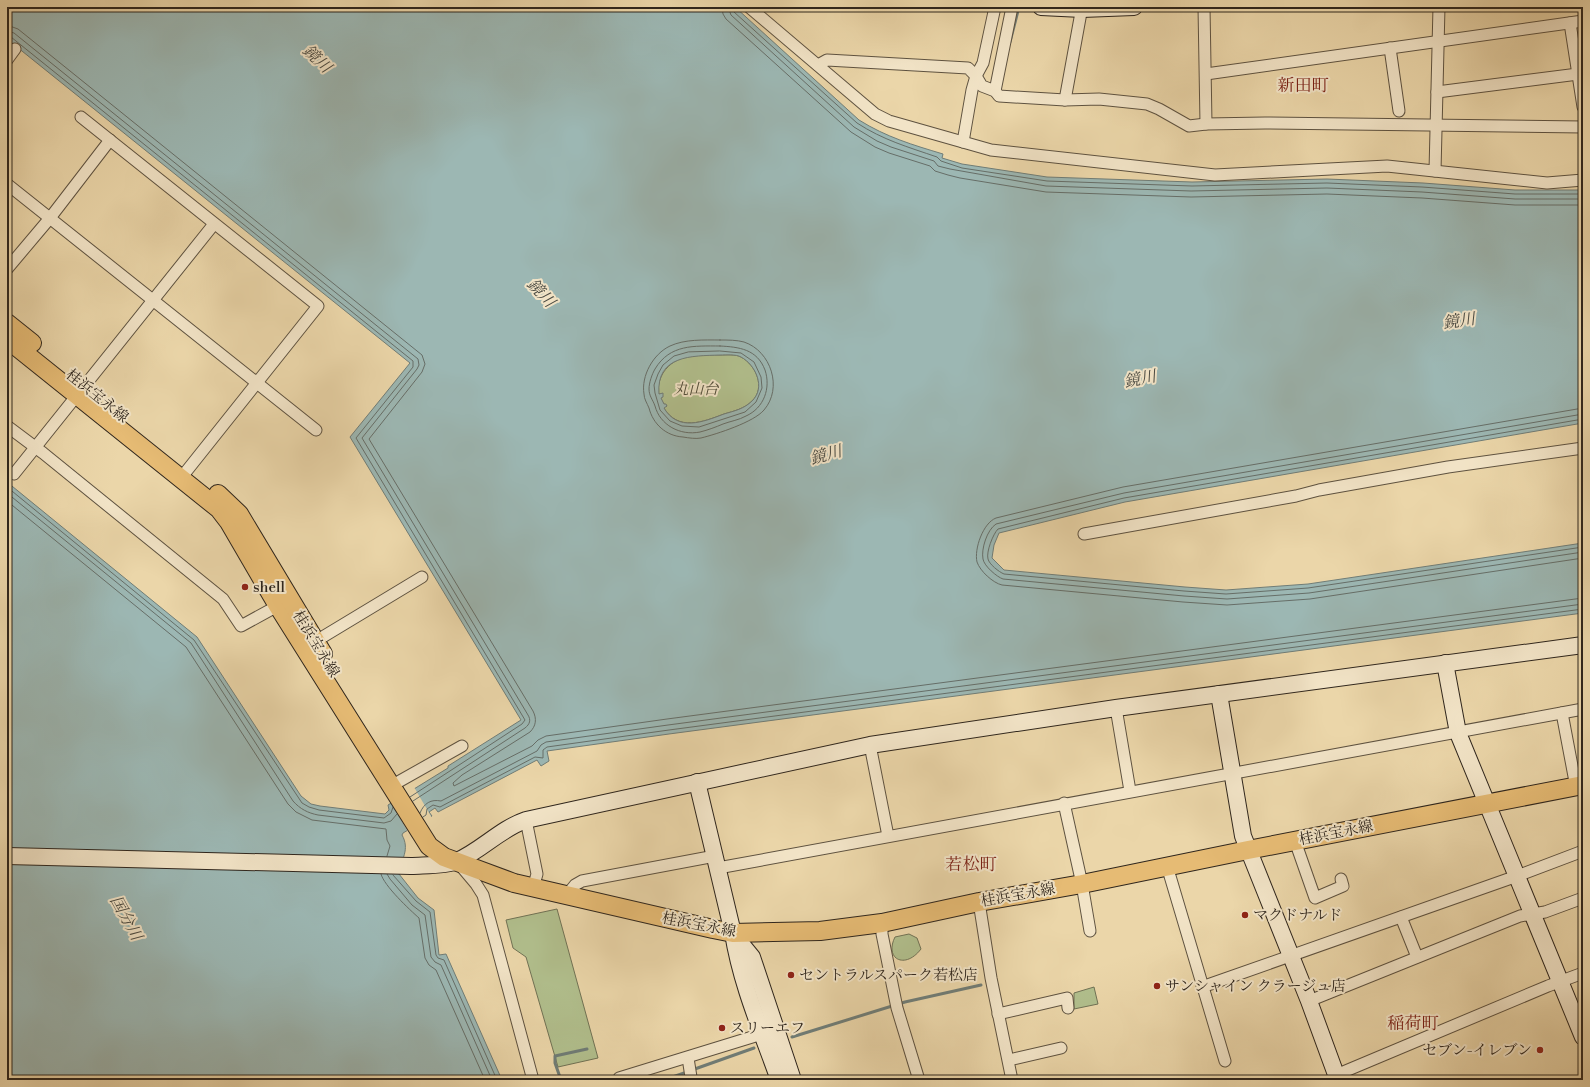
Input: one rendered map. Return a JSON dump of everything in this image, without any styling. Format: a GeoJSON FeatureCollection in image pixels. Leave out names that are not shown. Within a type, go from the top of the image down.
{"type":"FeatureCollection","features":[{"type":"Feature","properties":{"kind":"main road","name":"桂浜宝永線"},"geometry":{"type":"LineString","coordinates":[[7,323],[81,391]]}},
{"type":"Feature","properties":{"kind":"main road","name":"桂浜宝永線"},"geometry":{"type":"LineString","coordinates":[[7,339],[81,391],[185,474],[219,509],[284,602],[421,826],[456,862],[490,875],[533,888],[733,933],[820,930],[882,923],[979,902],[1082,884],[1248,850],[1579,786]]}},
{"type":"Feature","properties":{"kind":"street"},"geometry":{"type":"LineString","coordinates":[[749,7],[759,11],[818,65],[875,114],[889,121],[991,150],[1215,175],[1387,166],[1547,183],[1583,180]]}},
{"type":"Feature","properties":{"kind":"street"},"geometry":{"type":"LineString","coordinates":[[963,142],[972,90],[976,76],[983,63],[995,7]]}},
{"type":"Feature","properties":{"kind":"street"},"geometry":{"type":"LineString","coordinates":[[995,91],[1012,7]]}},
{"type":"Feature","properties":{"kind":"street"},"geometry":{"type":"LineString","coordinates":[[1041,7],[1134,7]]}},
{"type":"Feature","properties":{"kind":"street"},"geometry":{"type":"LineString","coordinates":[[1204,7],[1206,124]]}},
{"type":"Feature","properties":{"kind":"street"},"geometry":{"type":"LineString","coordinates":[[1435,171],[1439,7]]}},
{"type":"Feature","properties":{"kind":"street"},"geometry":{"type":"LineString","coordinates":[[1065,100],[1082,8]]}},
{"type":"Feature","properties":{"kind":"street"},"geometry":{"type":"LineString","coordinates":[[1206,74],[1583,21]]}},
{"type":"Feature","properties":{"kind":"street"},"geometry":{"type":"LineString","coordinates":[[1570,23],[1579,58],[1578,74],[1583,103]]}},
{"type":"Feature","properties":{"kind":"street"},"geometry":{"type":"LineString","coordinates":[[1390,48],[1399,111]]}},
{"type":"Feature","properties":{"kind":"street"},"geometry":{"type":"LineString","coordinates":[[7,60],[15,49]]}},
{"type":"Feature","properties":{"kind":"street"},"geometry":{"type":"LineString","coordinates":[[818,65],[827,60],[968,68],[976,76],[982,86],[995,91],[999,96],[1065,100],[1099,100],[1147,104],[1189,126],[1206,124],[1265,123],[1583,127]]}},
{"type":"Feature","properties":{"kind":"street"},"geometry":{"type":"LineString","coordinates":[[1437,92],[1578,74]]}},
{"type":"Feature","properties":{"kind":"street"},"geometry":{"type":"LineString","coordinates":[[81,117],[318,306],[185,474]]}},
{"type":"Feature","properties":{"kind":"street"},"geometry":{"type":"LineString","coordinates":[[7,269],[50,218],[110,140]]}},
{"type":"Feature","properties":{"kind":"street"},"geometry":{"type":"LineString","coordinates":[[7,184],[316,430]]}},
{"type":"Feature","properties":{"kind":"street"},"geometry":{"type":"LineString","coordinates":[[14,474],[214,224]]}},
{"type":"Feature","properties":{"kind":"street"},"geometry":{"type":"LineString","coordinates":[[7,426],[223,599],[241,626],[284,602]]}},
{"type":"Feature","properties":{"kind":"street"},"geometry":{"type":"LineString","coordinates":[[1084,534],[1448,467],[1583,448]]}},
{"type":"Feature","properties":{"kind":"street"},"geometry":{"type":"LineString","coordinates":[[310,644],[422,577]]}},
{"type":"Feature","properties":{"kind":"street"},"geometry":{"type":"LineString","coordinates":[[7,856],[411,866],[456,862],[487,843],[504,830],[526,820],[870,745],[1116,708],[1583,645]]}},
{"type":"Feature","properties":{"kind":"street"},"geometry":{"type":"LineString","coordinates":[[1445,663],[1458,733],[1583,1037]]}},
{"type":"Feature","properties":{"kind":"street"},"geometry":{"type":"LineString","coordinates":[[1219,694],[1242,836],[1309,1001],[1337,1078],[1548,986],[1583,973]]}},
{"type":"Feature","properties":{"kind":"street"},"geometry":{"type":"LineString","coordinates":[[1116,708],[1130,792]]}},
{"type":"Feature","properties":{"kind":"street"},"geometry":{"type":"LineString","coordinates":[[566,896],[575,884],[582,881],[888,836],[1583,709]]}},
{"type":"Feature","properties":{"kind":"street"},"geometry":{"type":"LineString","coordinates":[[1562,713],[1579,786]]}},
{"type":"Feature","properties":{"kind":"street"},"geometry":{"type":"LineString","coordinates":[[870,745],[888,836]]}},
{"type":"Feature","properties":{"kind":"street"},"geometry":{"type":"LineString","coordinates":[[398,789],[462,746]]}},
{"type":"Feature","properties":{"kind":"street"},"geometry":{"type":"LineString","coordinates":[[697,782],[733,933],[737,957],[762,1034],[779,1080]]}},
{"type":"Feature","properties":{"kind":"street"},"geometry":{"type":"LineString","coordinates":[[1064,803],[1082,884],[1090,931]]}},
{"type":"Feature","properties":{"kind":"street"},"geometry":{"type":"LineString","coordinates":[[526,820],[537,874],[533,888]]}},
{"type":"Feature","properties":{"kind":"street"},"geometry":{"type":"LineString","coordinates":[[1295,841],[1315,898],[1343,886],[1341,879]]}},
{"type":"Feature","properties":{"kind":"street"},"geometry":{"type":"LineString","coordinates":[[1202,987],[1517,876],[1583,851]]}},
{"type":"Feature","properties":{"kind":"street"},"geometry":{"type":"LineString","coordinates":[[456,862],[476,884],[483,895],[533,1080]]}},
{"type":"Feature","properties":{"kind":"street"},"geometry":{"type":"LineString","coordinates":[[1167,866],[1202,987],[1226,1061]]}},
{"type":"Feature","properties":{"kind":"street"},"geometry":{"type":"LineString","coordinates":[[1309,1001],[1520,916],[1545,912],[1583,898]]}},
{"type":"Feature","properties":{"kind":"street"},"geometry":{"type":"LineString","coordinates":[[979,902],[998,1014],[1009,1060],[1012,1080]]}},
{"type":"Feature","properties":{"kind":"street"},"geometry":{"type":"LineString","coordinates":[[1401,917],[1417,957]]}},
{"type":"Feature","properties":{"kind":"street"},"geometry":{"type":"LineString","coordinates":[[882,923],[882,934],[896,1005],[919,1080]]}},
{"type":"Feature","properties":{"kind":"street"},"geometry":{"type":"LineString","coordinates":[[733,933],[752,956],[793,1080]]}},
{"type":"Feature","properties":{"kind":"street"},"geometry":{"type":"LineString","coordinates":[[998,1014],[1067,998],[1068,1008]]}},
{"type":"Feature","properties":{"kind":"street"},"geometry":{"type":"LineString","coordinates":[[619,1078],[762,1034]]}},
{"type":"Feature","properties":{"kind":"street"},"geometry":{"type":"LineString","coordinates":[[1009,1060],[1061,1048]]}},
{"type":"Feature","properties":{"kind":"street"},"geometry":{"type":"LineString","coordinates":[[688,1058],[691,1077]]}},
{"type":"Feature","properties":{"kind":"green space","name":"丸山台"},"geometry":{"type":"Polygon","coordinates":[[[688,356],[739,356],[751,365],[755,371],[759,383],[756,396],[752,401],[739,409],[699,422],[683,422],[676,420],[669,415],[663,407],[667,406],[661,400],[658,390],[661,377],[668,366],[688,356]]]}},
{"type":"Feature","properties":{"kind":"green space"},"geometry":{"type":"Polygon","coordinates":[[[557,909],[598,1058],[558,1067],[526,957],[513,948],[506,920],[557,909]]]}},
{"type":"Feature","properties":{"kind":"green space"},"geometry":{"type":"Polygon","coordinates":[[[909,934],[917,938],[921,949],[909,959],[898,959],[894,956],[892,951],[892,945],[895,937],[909,934]]]}},
{"type":"Feature","properties":{"kind":"green space"},"geometry":{"type":"Polygon","coordinates":[[[1094,987],[1098,1004],[1074,1009],[1074,993],[1094,987]]]}},
{"type":"Feature","properties":{"kind":"water"},"geometry":{"type":"Polygon","coordinates":[[[7,7],[735,7],[859,120],[890,136],[943,154],[942,158],[962,164],[1047,177],[1192,182],[1327,179],[1423,183],[1515,190],[1583,190],[1583,423],[1125,502],[999,533],[994,545],[992,558],[1004,570],[1226,590],[1308,584],[1583,543],[1583,613],[547,751],[549,761],[541,766],[537,760],[438,812],[435,808],[429,812],[432,816],[402,835],[405,850],[397,873],[418,898],[434,910],[439,955],[446,954],[502,1080],[7,1080],[7,482],[197,637],[301,796],[311,804],[385,814],[389,810],[388,805],[521,720],[350,437],[410,363],[7,39],[7,7]],[[722,355],[688,357],[678,360],[663,372],[660,381],[659,394],[663,393],[663,397],[661,398],[667,406],[664,408],[676,420],[684,423],[691,423],[708,420],[746,406],[756,396],[759,383],[755,371],[751,365],[739,356],[722,355]]]}},
{"type":"Feature","properties":{"kind":"pier"},"geometry":{"type":"Polygon","coordinates":[[[414,787],[432,818],[408,832],[391,802],[414,787]]]}},
{"type":"Feature","properties":{"kind":"waterway"},"geometry":{"type":"LineString","coordinates":[[1010,42],[1019,7]]}},
{"type":"Feature","properties":{"kind":"waterway"},"geometry":{"type":"LineString","coordinates":[[792,1037],[905,1002],[981,985]]}},
{"type":"Feature","properties":{"kind":"waterway"},"geometry":{"type":"LineString","coordinates":[[692,1070],[754,1048]]}},
{"type":"Feature","properties":{"kind":"waterway"},"geometry":{"type":"LineString","coordinates":[[561,1080],[555,1063],[555,1056],[587,1049]]}},
{"type":"Feature","properties":{"kind":"waterway"},"geometry":{"type":"LineString","coordinates":[[664,1080],[687,1072]]}},
{"type":"Feature","properties":{"kind":"place","name":"shell"},"geometry":{"type":"Point","coordinates":[245,587]}},
{"type":"Feature","properties":{"kind":"place","name":"マクドナルド"},"geometry":{"type":"Point","coordinates":[1245,915]}},
{"type":"Feature","properties":{"kind":"place","name":"セントラルスパーク若松店"},"geometry":{"type":"Point","coordinates":[791,975]}},
{"type":"Feature","properties":{"kind":"place","name":"サンシャイン クラージュ店"},"geometry":{"type":"Point","coordinates":[1157,986]}},
{"type":"Feature","properties":{"kind":"place","name":"スリーエフ"},"geometry":{"type":"Point","coordinates":[722,1028]}},
{"type":"Feature","properties":{"kind":"place","name":"セブン-イレブン"},"geometry":{"type":"Point","coordinates":[1540,1050]}},
{"type":"Feature","properties":{"kind":"district","name":"新田町"},"geometry":{"type":"Point","coordinates":[1303,86]}},
{"type":"Feature","properties":{"kind":"district","name":"若松町"},"geometry":{"type":"Point","coordinates":[971,865]}},
{"type":"Feature","properties":{"kind":"district","name":"稲荷町"},"geometry":{"type":"Point","coordinates":[1413,1024]}},
{"type":"Feature","properties":{"kind":"water label","name":"鏡川"},"geometry":{"type":"Point","coordinates":[317,59]}},
{"type":"Feature","properties":{"kind":"water label","name":"鏡川"},"geometry":{"type":"Point","coordinates":[541,293]}},
{"type":"Feature","properties":{"kind":"water label","name":"鏡川"},"geometry":{"type":"Point","coordinates":[1459,321]}},
{"type":"Feature","properties":{"kind":"water label","name":"鏡川"},"geometry":{"type":"Point","coordinates":[1140,379]}},
{"type":"Feature","properties":{"kind":"water label","name":"鏡川"},"geometry":{"type":"Point","coordinates":[826,455]}},
{"type":"Feature","properties":{"kind":"water label","name":"国分川"},"geometry":{"type":"Point","coordinates":[126,918]}}]}
